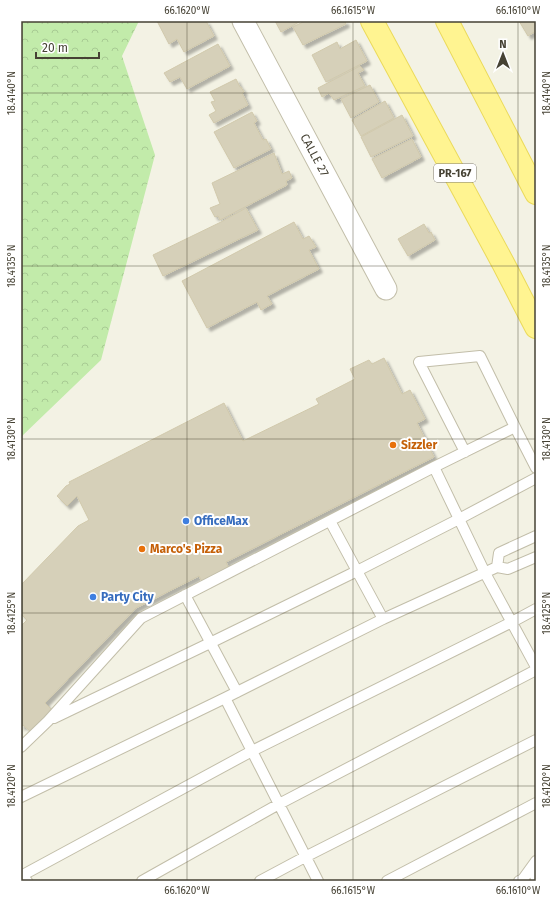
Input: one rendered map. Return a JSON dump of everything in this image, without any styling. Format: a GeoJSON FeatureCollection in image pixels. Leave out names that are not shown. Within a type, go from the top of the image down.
{"type":"FeatureCollection","features":[{"type":"Feature","properties":{"kind":"main road","name":"PR-167"},"geometry":{"type":"LineString","coordinates":[[372,21],[500,256],[536,327]]}},
{"type":"Feature","properties":{"kind":"main road"},"geometry":{"type":"LineString","coordinates":[[447,21],[536,193]]}},
{"type":"Feature","properties":{"kind":"street","name":"CALLE 27"},"geometry":{"type":"LineString","coordinates":[[243,21],[386,289]]}},
{"type":"Feature","properties":{"kind":"lane"},"geometry":{"type":"LineString","coordinates":[[465,452],[419,362],[480,356],[536,468]]}},
{"type":"Feature","properties":{"kind":"lane"},"geometry":{"type":"LineString","coordinates":[[21,747],[48,721],[141,618],[434,467],[515,427]]}},
{"type":"Feature","properties":{"kind":"lane"},"geometry":{"type":"LineString","coordinates":[[142,881],[279,804],[536,668],[533,655],[512,622],[485,572],[434,467]]}},
{"type":"Feature","properties":{"kind":"lane"},"geometry":{"type":"LineString","coordinates":[[48,721],[357,571],[536,478]]}},
{"type":"Feature","properties":{"kind":"lane"},"geometry":{"type":"LineString","coordinates":[[330,521],[383,619]]}},
{"type":"Feature","properties":{"kind":"lane"},"geometry":{"type":"LineString","coordinates":[[497,567],[499,553],[536,536]]}},
{"type":"Feature","properties":{"kind":"lane"},"geometry":{"type":"LineString","coordinates":[[21,797],[383,619],[497,567],[508,569],[536,557]]}},
{"type":"Feature","properties":{"kind":"lane"},"geometry":{"type":"LineString","coordinates":[[185,595],[236,692]]}},
{"type":"Feature","properties":{"kind":"lane"},"geometry":{"type":"LineString","coordinates":[[27,881],[21,876],[252,752],[536,609]]}},
{"type":"Feature","properties":{"kind":"lane"},"geometry":{"type":"LineString","coordinates":[[225,698],[318,881]]}},
{"type":"Feature","properties":{"kind":"lane"},"geometry":{"type":"LineString","coordinates":[[260,881],[305,856],[536,740]]}},
{"type":"Feature","properties":{"kind":"lane"},"geometry":{"type":"LineString","coordinates":[[387,881],[536,803]]}},
{"type":"Feature","properties":{"kind":"lane"},"geometry":{"type":"LineString","coordinates":[[533,864],[536,878]]}},
{"type":"Feature","properties":{"kind":"lane"},"geometry":{"type":"LineString","coordinates":[[522,880],[533,864]]}},
{"type":"Feature","properties":{"kind":"green space"},"geometry":{"type":"Polygon","coordinates":[[[21,21],[139,21],[122,56],[155,155],[101,360],[21,437],[21,21]]]}},
{"type":"Feature","properties":{"kind":"building"},"geometry":{"type":"Polygon","coordinates":[[[157,21],[206,21],[214,36],[184,52],[177,39],[169,44],[157,21]]]}},
{"type":"Feature","properties":{"kind":"building"},"geometry":{"type":"Polygon","coordinates":[[[275,21],[301,21],[281,32],[275,21]]]}},
{"type":"Feature","properties":{"kind":"building"},"geometry":{"type":"Polygon","coordinates":[[[305,21],[345,21],[346,24],[303,45],[293,27],[305,21]]]}},
{"type":"Feature","properties":{"kind":"building"},"geometry":{"type":"Polygon","coordinates":[[[519,21],[536,21],[536,31],[528,36],[519,21]]]}},
{"type":"Feature","properties":{"kind":"building"},"geometry":{"type":"Polygon","coordinates":[[[356,40],[367,61],[326,82],[312,55],[337,42],[340,49],[356,40]]]}},
{"type":"Feature","properties":{"kind":"building"},"geometry":{"type":"Polygon","coordinates":[[[218,44],[230,66],[187,89],[180,77],[170,82],[164,73],[218,44]]]}},
{"type":"Feature","properties":{"kind":"building"},"geometry":{"type":"Polygon","coordinates":[[[360,66],[364,70],[358,73],[365,86],[334,100],[329,93],[322,97],[318,88],[360,66]]]}},
{"type":"Feature","properties":{"kind":"building"},"geometry":{"type":"Polygon","coordinates":[[[236,79],[244,92],[242,93],[248,105],[214,123],[209,115],[216,111],[211,102],[215,101],[210,92],[236,79]]]}},
{"type":"Feature","properties":{"kind":"building"},"geometry":{"type":"Polygon","coordinates":[[[370,85],[379,102],[351,118],[341,99],[370,85]]]}},
{"type":"Feature","properties":{"kind":"building"},"geometry":{"type":"Polygon","coordinates":[[[385,101],[394,118],[361,136],[352,120],[385,101]]]}},
{"type":"Feature","properties":{"kind":"building"},"geometry":{"type":"Polygon","coordinates":[[[252,112],[257,121],[254,123],[263,140],[266,139],[271,149],[234,168],[214,132],[252,112]]]}},
{"type":"Feature","properties":{"kind":"building"},"geometry":{"type":"Polygon","coordinates":[[[402,115],[413,136],[371,157],[361,137],[402,115]]]}},
{"type":"Feature","properties":{"kind":"building"},"geometry":{"type":"Polygon","coordinates":[[[412,139],[421,157],[382,178],[372,159],[412,139]]]}},
{"type":"Feature","properties":{"kind":"building"},"geometry":{"type":"Polygon","coordinates":[[[274,153],[282,174],[289,171],[292,178],[286,181],[287,185],[220,220],[218,216],[215,217],[210,208],[220,204],[212,183],[274,153]]]}},
{"type":"Feature","properties":{"kind":"building"},"geometry":{"type":"Polygon","coordinates":[[[246,208],[258,230],[163,276],[153,255],[221,222],[246,208]]]}},
{"type":"Feature","properties":{"kind":"building"},"geometry":{"type":"Polygon","coordinates":[[[294,222],[303,239],[309,236],[316,247],[309,250],[319,269],[267,296],[272,304],[261,310],[257,302],[207,328],[182,281],[294,222]]]}},
{"type":"Feature","properties":{"kind":"building"},"geometry":{"type":"Polygon","coordinates":[[[424,224],[429,233],[431,232],[435,240],[408,256],[398,239],[424,224]]]}},
{"type":"Feature","properties":{"kind":"building"},"geometry":{"type":"Polygon","coordinates":[[[384,358],[402,394],[410,390],[425,419],[417,423],[434,457],[226,562],[230,571],[203,584],[199,576],[136,608],[45,703],[52,710],[31,732],[23,725],[21,727],[21,626],[27,620],[21,614],[21,585],[78,526],[89,520],[77,496],[67,506],[57,496],[66,486],[70,484],[69,482],[224,403],[243,441],[319,404],[316,399],[355,379],[350,369],[369,360],[372,364],[384,358]]]}},
{"type":"Feature","properties":{"kind":"place","name":"Sizzler"},"geometry":{"type":"Point","coordinates":[393,445]}},
{"type":"Feature","properties":{"kind":"place","name":"OfficeMax"},"geometry":{"type":"Point","coordinates":[186,521]}},
{"type":"Feature","properties":{"kind":"place","name":"Marco's Pizza"},"geometry":{"type":"Point","coordinates":[142,549]}},
{"type":"Feature","properties":{"kind":"place","name":"Party City"},"geometry":{"type":"Point","coordinates":[93,597]}}]}
